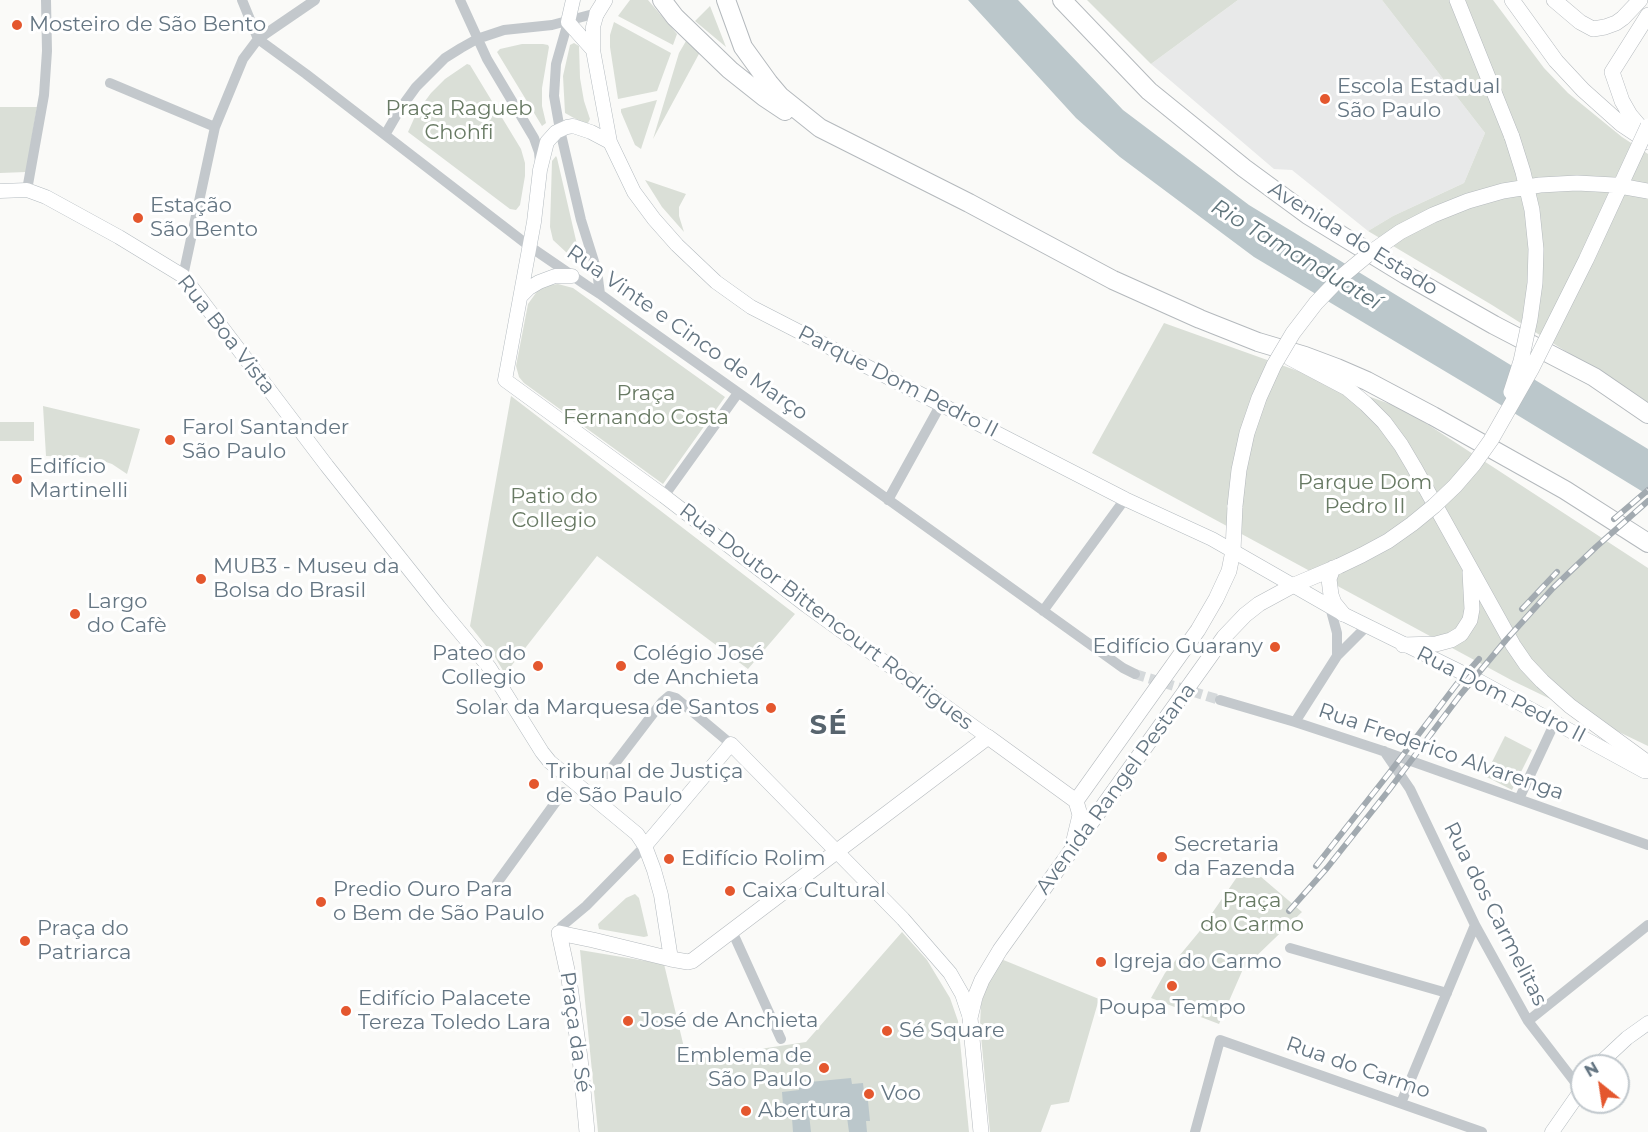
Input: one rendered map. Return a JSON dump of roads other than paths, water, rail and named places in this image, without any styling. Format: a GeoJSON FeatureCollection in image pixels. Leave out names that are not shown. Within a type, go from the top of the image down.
{"type":"FeatureCollection","features":[{"type":"Feature","properties":{"kind":"highway"},"geometry":{"type":"LineString","coordinates":[[662,0],[686,28],[730,70],[787,112],[969,203],[1113,280],[1200,319],[1258,342],[1305,356],[1367,381],[1555,485],[1648,543]]}},
{"type":"Feature","properties":{"kind":"highway"},"geometry":{"type":"LineString","coordinates":[[726,0],[743,47],[780,96],[820,128]]}},
{"type":"Feature","properties":{"kind":"highway","name":"Avenida do Estado"},"geometry":{"type":"LineString","coordinates":[[1062,0],[1149,90],[1244,168],[1308,215],[1494,325],[1594,377],[1648,414]]}},
{"type":"Feature","properties":{"kind":"main road"},"geometry":{"type":"LineString","coordinates":[[1457,0],[1512,137],[1532,210],[1536,249],[1536,283],[1528,332],[1506,415]]}},
{"type":"Feature","properties":{"kind":"main road"},"geometry":{"type":"LineString","coordinates":[[1512,0],[1556,61],[1582,90],[1622,124],[1648,142]]}},
{"type":"Feature","properties":{"kind":"main road"},"geometry":{"type":"LineString","coordinates":[[1554,0],[1580,22],[1593,29],[1616,23],[1640,0]]}},
{"type":"Feature","properties":{"kind":"main road"},"geometry":{"type":"LineString","coordinates":[[1648,15],[1612,72],[1622,101],[1630,115],[1648,136]]}},
{"type":"Feature","properties":{"kind":"main road"},"geometry":{"type":"LineString","coordinates":[[1616,23],[1621,26],[1630,42]]}},
{"type":"Feature","properties":{"kind":"main road"},"geometry":{"type":"LineString","coordinates":[[1506,415],[1586,260],[1648,126]]}},
{"type":"Feature","properties":{"kind":"main road","name":"Avenida Rangel Pestana"},"geometry":{"type":"LineString","coordinates":[[1076,801],[1198,630],[1216,600],[1229,571],[1233,551],[1239,470],[1258,398],[1293,333],[1316,303],[1341,277],[1400,232],[1433,214],[1468,201],[1503,191],[1540,185],[1577,183],[1614,185],[1648,191]]}},
{"type":"Feature","properties":{"kind":"main road"},"geometry":{"type":"LineString","coordinates":[[1258,342],[1347,388],[1378,416],[1410,460],[1513,645],[1526,664],[1570,706],[1648,763]]}},
{"type":"Feature","properties":{"kind":"main road","name":"Avenida Rangel Pestana"},"geometry":{"type":"LineString","coordinates":[[970,1018],[979,988],[1000,950],[1224,637],[1259,604],[1293,585],[1388,541],[1412,524],[1455,486],[1474,464],[1506,415]]}},
{"type":"Feature","properties":{"kind":"main road"},"geometry":{"type":"LineString","coordinates":[[1336,567],[1329,579],[1331,595],[1334,603],[1348,617]]}},
{"type":"Feature","properties":{"kind":"main road"},"geometry":{"type":"LineString","coordinates":[[1403,645],[1447,642],[1461,634],[1470,620],[1472,609],[1469,567]]}},
{"type":"Feature","properties":{"kind":"main road"},"geometry":{"type":"LineString","coordinates":[[559,933],[685,962],[692,961],[988,737],[1076,801],[1080,815],[1079,824],[1067,857]]}},
{"type":"Feature","properties":{"kind":"main road","name":"Praça da Sé"},"geometry":{"type":"LineString","coordinates":[[559,933],[580,1058],[587,1132]]}},
{"type":"Feature","properties":{"kind":"main road"},"geometry":{"type":"LineString","coordinates":[[970,1018],[981,1132]]}},
{"type":"Feature","properties":{"kind":"street"},"geometry":{"type":"LineString","coordinates":[[0,191],[27,190],[43,101],[47,51],[46,0]]}},
{"type":"Feature","properties":{"kind":"street"},"geometry":{"type":"LineString","coordinates":[[242,0],[258,39]]}},
{"type":"Feature","properties":{"kind":"street"},"geometry":{"type":"LineString","coordinates":[[183,276],[215,127],[243,59],[258,39],[315,0]]}},
{"type":"Feature","properties":{"kind":"street"},"geometry":{"type":"LineString","coordinates":[[460,0],[477,39],[534,138],[539,152],[540,170]]}},
{"type":"Feature","properties":{"kind":"street"},"geometry":{"type":"LineString","coordinates":[[573,0],[556,64],[554,96],[581,220],[597,271],[600,294]]}},
{"type":"Feature","properties":{"kind":"street"},"geometry":{"type":"LineString","coordinates":[[385,135],[416,87],[445,58],[477,39],[504,30],[568,22],[601,7]]}},
{"type":"Feature","properties":{"kind":"street","name":"Parque Dom Pedro II"},"geometry":{"type":"LineString","coordinates":[[601,7],[593,27],[593,50],[610,142],[634,192],[654,219],[677,245],[716,282],[751,307],[1125,499],[1212,539],[1348,617]]}},
{"type":"Feature","properties":{"kind":"street"},"geometry":{"type":"LineString","coordinates":[[568,22],[593,50]]}},
{"type":"Feature","properties":{"kind":"street","name":"Rua Vinte e Cinco de Março"},"geometry":{"type":"LineString","coordinates":[[258,39],[529,246],[600,294],[1123,668],[1135,674]]}},
{"type":"Feature","properties":{"kind":"street"},"geometry":{"type":"LineString","coordinates":[[110,83],[215,127]]}},
{"type":"Feature","properties":{"kind":"street"},"geometry":{"type":"LineString","coordinates":[[610,142],[573,126],[560,130],[547,142],[540,170],[521,296],[505,380],[664,496],[738,393]]}},
{"type":"Feature","properties":{"kind":"street","name":"Rua Boa Vista"},"geometry":{"type":"LineString","coordinates":[[27,190],[73,211],[183,276],[327,466],[489,667],[550,762],[637,834],[645,846]]}},
{"type":"Feature","properties":{"kind":"street"},"geometry":{"type":"LineString","coordinates":[[521,296],[538,282],[555,276],[572,276]]}},
{"type":"Feature","properties":{"kind":"street"},"geometry":{"type":"LineString","coordinates":[[888,500],[940,404]]}},
{"type":"Feature","properties":{"kind":"street","name":"Rua Doutor Bittencourt Rodrigues"},"geometry":{"type":"LineString","coordinates":[[664,496],[807,606],[988,737]]}},
{"type":"Feature","properties":{"kind":"street"},"geometry":{"type":"LineString","coordinates":[[1043,611],[1125,499]]}},
{"type":"Feature","properties":{"kind":"street"},"geometry":{"type":"LineString","coordinates":[[1295,722],[1337,656],[1348,617]]}},
{"type":"Feature","properties":{"kind":"street"},"geometry":{"type":"LineString","coordinates":[[1337,656],[1337,633],[1348,617]]}},
{"type":"Feature","properties":{"kind":"street","name":"Rua Dom Pedro II"},"geometry":{"type":"LineString","coordinates":[[1348,617],[1479,681],[1644,771],[1648,771]]}},
{"type":"Feature","properties":{"kind":"street"},"geometry":{"type":"LineString","coordinates":[[607,774],[662,702],[669,696],[676,698],[731,744],[903,919],[950,973],[962,994],[970,1018]]}},
{"type":"Feature","properties":{"kind":"street","name":"Rua Frederico Alvarenga"},"geometry":{"type":"LineString","coordinates":[[1220,700],[1383,751],[1648,845]]}},
{"type":"Feature","properties":{"kind":"street"},"geometry":{"type":"LineString","coordinates":[[1519,799],[1555,722]]}},
{"type":"Feature","properties":{"kind":"street"},"geometry":{"type":"LineString","coordinates":[[559,933],[562,926],[598,894],[645,846],[731,744]]}},
{"type":"Feature","properties":{"kind":"street","name":"Rua dos Carmelitas"},"geometry":{"type":"LineString","coordinates":[[1383,751],[1410,789],[1475,926],[1528,1021],[1570,1074]]}},
{"type":"Feature","properties":{"kind":"street"},"geometry":{"type":"LineString","coordinates":[[497,883],[563,792]]}},
{"type":"Feature","properties":{"kind":"street"},"geometry":{"type":"LineString","coordinates":[[645,846],[661,895],[671,959]]}},
{"type":"Feature","properties":{"kind":"street"},"geometry":{"type":"LineString","coordinates":[[1528,1021],[1648,925]]}},
{"type":"Feature","properties":{"kind":"street"},"geometry":{"type":"LineString","coordinates":[[1401,1103],[1475,926]]}},
{"type":"Feature","properties":{"kind":"street"},"geometry":{"type":"LineString","coordinates":[[732,931],[781,1039]]}},
{"type":"Feature","properties":{"kind":"street"},"geometry":{"type":"LineString","coordinates":[[1290,948],[1447,993]]}},
{"type":"Feature","properties":{"kind":"street"},"geometry":{"type":"LineString","coordinates":[[1608,1054],[1648,1023]]}},
{"type":"Feature","properties":{"kind":"street","name":"Rua do Carmo"},"geometry":{"type":"LineString","coordinates":[[1195,1132],[1220,1041],[1482,1132]]}},
{"type":"Feature","properties":{"kind":"street"},"geometry":{"type":"LineString","coordinates":[[1551,1132],[1570,1106]]}},
{"type":"Feature","properties":{"kind":"water","name":"Rio Tamanduateí"},"geometry":{"type":"Polygon","coordinates":[[[968,0],[1018,0],[1123,110],[1249,205],[1648,449],[1648,495],[1254,257],[1120,157],[1076,118],[968,0]]]}},
{"type":"Feature","properties":{"kind":"water"},"geometry":{"type":"Polygon","coordinates":[[[851,1078],[852,1084],[863,1083],[870,1121],[866,1121],[867,1132],[849,1132],[846,1110],[809,1114],[811,1132],[793,1132],[792,1118],[784,1118],[782,1092],[799,1090],[799,1083],[851,1078]]]}},
{"type":"Feature","properties":{"kind":"tunnel"},"geometry":{"type":"LineString","coordinates":[[1135,674],[1220,700]]}},
{"type":"Feature","properties":{"kind":"railway"},"geometry":{"type":"LineString","coordinates":[[1614,519],[1648,490]]}},
{"type":"Feature","properties":{"kind":"railway"},"geometry":{"type":"LineString","coordinates":[[1289,911],[1327,868],[1461,694],[1506,640],[1553,588],[1648,501]]}},
{"type":"Feature","properties":{"kind":"railway"},"geometry":{"type":"LineString","coordinates":[[1522,609],[1557,572]]}},
{"type":"Feature","properties":{"kind":"railway"},"geometry":{"type":"LineString","coordinates":[[1316,866],[1456,685],[1479,659]]}},
{"type":"Feature","properties":{"kind":"place","name":"Mosteiro de São Bento"},"geometry":{"type":"Point","coordinates":[17,25]}},
{"type":"Feature","properties":{"kind":"place","name":"Escola Estadual São Paulo"},"geometry":{"type":"Point","coordinates":[1325,99]}},
{"type":"Feature","properties":{"kind":"place","name":"Estação São Bento"},"geometry":{"type":"Point","coordinates":[138,218]}},
{"type":"Feature","properties":{"kind":"place","name":"Farol Santander São Paulo"},"geometry":{"type":"Point","coordinates":[170,440]}},
{"type":"Feature","properties":{"kind":"place","name":"Edifício Martinelli"},"geometry":{"type":"Point","coordinates":[17,479]}},
{"type":"Feature","properties":{"kind":"place","name":"MUB3 - Museu da Bolsa do Brasil"},"geometry":{"type":"Point","coordinates":[201,579]}},
{"type":"Feature","properties":{"kind":"place","name":"Largo do Cafè"},"geometry":{"type":"Point","coordinates":[75,614]}},
{"type":"Feature","properties":{"kind":"place","name":"Edifício Guarany"},"geometry":{"type":"Point","coordinates":[1275,647]}},
{"type":"Feature","properties":{"kind":"place","name":"Pateo do Collegio"},"geometry":{"type":"Point","coordinates":[538,666]}},
{"type":"Feature","properties":{"kind":"place","name":"Colégio José de Anchieta"},"geometry":{"type":"Point","coordinates":[621,666]}},
{"type":"Feature","properties":{"kind":"place","name":"Solar da Marquesa de Santos"},"geometry":{"type":"Point","coordinates":[771,708]}},
{"type":"Feature","properties":{"kind":"place","name":"Tribunal de Justiça de São Paulo"},"geometry":{"type":"Point","coordinates":[534,784]}},
{"type":"Feature","properties":{"kind":"place","name":"Secretaria da Fazenda"},"geometry":{"type":"Point","coordinates":[1162,857]}},
{"type":"Feature","properties":{"kind":"place","name":"Edifício Rolim"},"geometry":{"type":"Point","coordinates":[669,859]}},
{"type":"Feature","properties":{"kind":"place","name":"Caixa Cultural"},"geometry":{"type":"Point","coordinates":[730,891]}},
{"type":"Feature","properties":{"kind":"place","name":"Predio Ouro Para o Bem de São Paulo"},"geometry":{"type":"Point","coordinates":[321,902]}},
{"type":"Feature","properties":{"kind":"place","name":"Praça do Patriarca"},"geometry":{"type":"Point","coordinates":[25,941]}},
{"type":"Feature","properties":{"kind":"place","name":"Igreja do Carmo"},"geometry":{"type":"Point","coordinates":[1101,962]}},
{"type":"Feature","properties":{"kind":"place","name":"Poupa Tempo"},"geometry":{"type":"Point","coordinates":[1172,986]}},
{"type":"Feature","properties":{"kind":"place","name":"Edifício Palacete Tereza Toledo Lara"},"geometry":{"type":"Point","coordinates":[346,1011]}},
{"type":"Feature","properties":{"kind":"place","name":"José de Anchieta"},"geometry":{"type":"Point","coordinates":[628,1021]}},
{"type":"Feature","properties":{"kind":"place","name":"Sé Square"},"geometry":{"type":"Point","coordinates":[887,1031]}},
{"type":"Feature","properties":{"kind":"place","name":"Emblema de São Paulo"},"geometry":{"type":"Point","coordinates":[824,1068]}},
{"type":"Feature","properties":{"kind":"place","name":"Voo"},"geometry":{"type":"Point","coordinates":[869,1094]}},
{"type":"Feature","properties":{"kind":"place","name":"Abertura"},"geometry":{"type":"Point","coordinates":[746,1111]}},
{"type":"Feature","properties":{"kind":"district","name":"SÉ"},"geometry":{"type":"Point","coordinates":[829,726]}},
{"type":"Feature","properties":{"kind":"park label","name":"Praça Ragueb Chohfi"},"geometry":{"type":"Point","coordinates":[459,121]}},
{"type":"Feature","properties":{"kind":"park label","name":"Praça Fernando Costa"},"geometry":{"type":"Point","coordinates":[646,406]}},
{"type":"Feature","properties":{"kind":"park label","name":"Patio do Collegio"},"geometry":{"type":"Point","coordinates":[554,509]}},
{"type":"Feature","properties":{"kind":"park label","name":"Praça do Carmo"},"geometry":{"type":"Point","coordinates":[1252,913]}}]}
